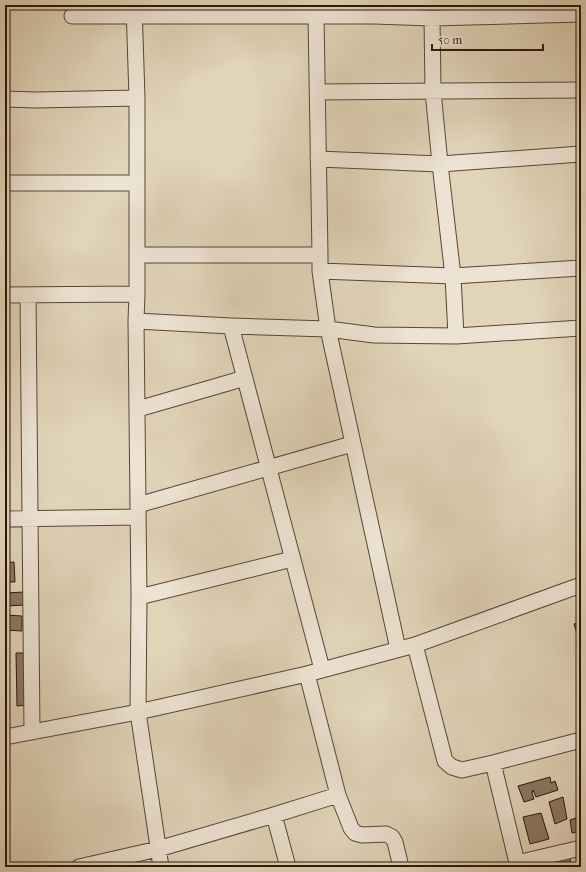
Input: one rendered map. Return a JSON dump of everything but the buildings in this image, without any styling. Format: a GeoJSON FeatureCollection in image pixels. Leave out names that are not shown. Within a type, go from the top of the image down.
{"type":"FeatureCollection","features":[{"type":"Feature","properties":{"kind":"street"},"geometry":{"type":"LineString","coordinates":[[72,16],[134,11],[316,16],[374,10],[432,18],[581,14]]}},
{"type":"Feature","properties":{"kind":"street"},"geometry":{"type":"LineString","coordinates":[[134,11],[137,98],[136,321],[139,597],[138,712],[161,867]]}},
{"type":"Feature","properties":{"kind":"street"},"geometry":{"type":"LineString","coordinates":[[316,16],[320,271],[328,329],[398,649]]}},
{"type":"Feature","properties":{"kind":"street"},"geometry":{"type":"LineString","coordinates":[[432,18],[433,91],[453,276],[456,336]]}},
{"type":"Feature","properties":{"kind":"street"},"geometry":{"type":"LineString","coordinates":[[317,92],[581,90]]}},
{"type":"Feature","properties":{"kind":"street"},"geometry":{"type":"LineString","coordinates":[[5,99],[36,100],[137,98]]}},
{"type":"Feature","properties":{"kind":"street"},"geometry":{"type":"LineString","coordinates":[[318,160],[440,164],[581,154]]}},
{"type":"Feature","properties":{"kind":"street"},"geometry":{"type":"LineString","coordinates":[[5,183],[137,183]]}},
{"type":"Feature","properties":{"kind":"street"},"geometry":{"type":"LineString","coordinates":[[137,255],[320,255]]}},
{"type":"Feature","properties":{"kind":"street"},"geometry":{"type":"LineString","coordinates":[[320,271],[453,276],[581,268]]}},
{"type":"Feature","properties":{"kind":"street"},"geometry":{"type":"LineString","coordinates":[[5,295],[137,294]]}},
{"type":"Feature","properties":{"kind":"street"},"geometry":{"type":"LineString","coordinates":[[28,295],[32,732]]}},
{"type":"Feature","properties":{"kind":"street"},"geometry":{"type":"LineString","coordinates":[[136,321],[328,329],[374,335],[456,336],[581,328]]}},
{"type":"Feature","properties":{"kind":"street"},"geometry":{"type":"LineString","coordinates":[[231,326],[322,668]]}},
{"type":"Feature","properties":{"kind":"street"},"geometry":{"type":"LineString","coordinates":[[138,409],[245,378]]}},
{"type":"Feature","properties":{"kind":"street"},"geometry":{"type":"LineString","coordinates":[[5,519],[138,511],[268,468],[352,444]]}},
{"type":"Feature","properties":{"kind":"street"},"geometry":{"type":"LineString","coordinates":[[139,597],[292,559]]}},
{"type":"Feature","properties":{"kind":"street"},"geometry":{"type":"LineString","coordinates":[[5,737],[138,712],[307,674],[322,668],[415,645],[581,585]]}},
{"type":"Feature","properties":{"kind":"street"},"geometry":{"type":"LineString","coordinates":[[415,645],[445,761],[452,768],[462,770],[581,740]]}},
{"type":"Feature","properties":{"kind":"street"},"geometry":{"type":"LineString","coordinates":[[307,674],[338,795],[350,828],[355,833],[362,836],[386,834],[392,837],[396,842],[401,867]]}},
{"type":"Feature","properties":{"kind":"street"},"geometry":{"type":"LineString","coordinates":[[493,763],[518,865],[581,848]]}},
{"type":"Feature","properties":{"kind":"street"},"geometry":{"type":"LineString","coordinates":[[79,867],[158,849],[338,795]]}},
{"type":"Feature","properties":{"kind":"street"},"geometry":{"type":"LineString","coordinates":[[274,815],[288,867]]}}]}
